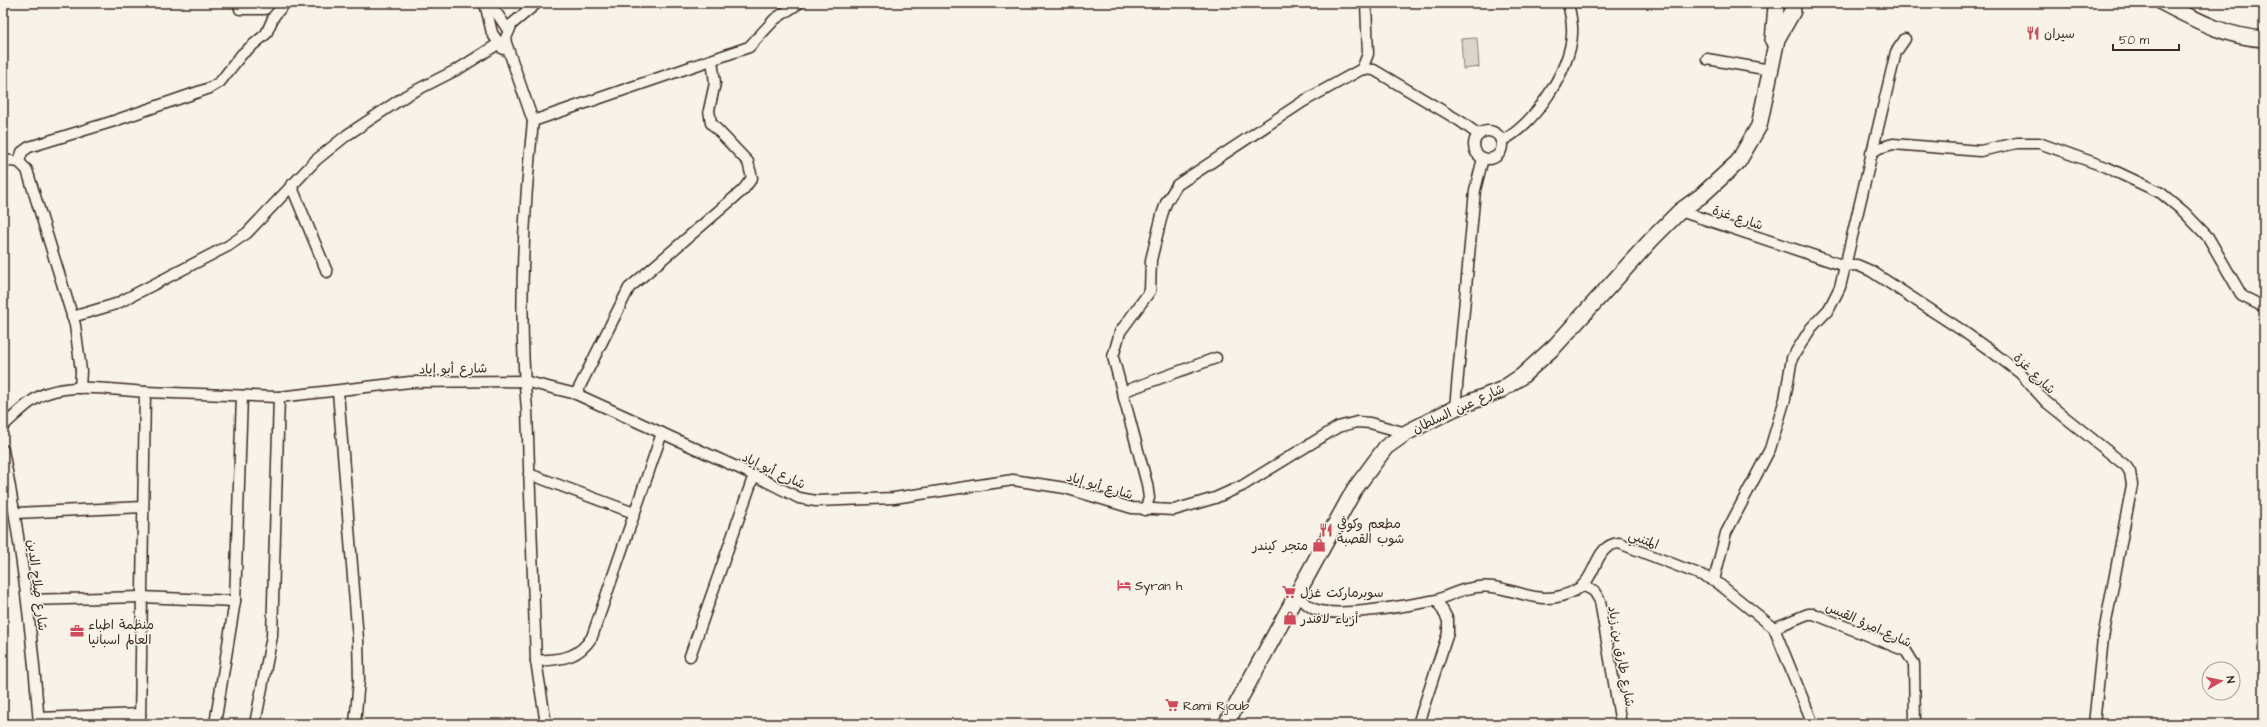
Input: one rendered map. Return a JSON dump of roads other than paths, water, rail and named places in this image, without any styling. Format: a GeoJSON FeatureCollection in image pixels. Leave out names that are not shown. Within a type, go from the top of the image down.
{"type":"FeatureCollection","features":[{"type":"Feature","properties":{"kind":"main road"},"geometry":{"type":"LineString","coordinates":[[2162,3],[2220,31],[2237,36],[2264,38]]}},
{"type":"Feature","properties":{"kind":"main road"},"geometry":{"type":"LineString","coordinates":[[1775,4],[1784,11],[1797,7]]}},
{"type":"Feature","properties":{"kind":"main road","name":"شارع عين السلطان"},"geometry":{"type":"LineString","coordinates":[[1770,70],[1775,4]]}},
{"type":"Feature","properties":{"kind":"main road","name":"شارع عين السلطان"},"geometry":{"type":"LineString","coordinates":[[1226,724],[1354,490],[1386,447],[1406,433],[1455,408],[1501,390],[1522,376],[1555,346],[1652,239],[1680,211],[1721,178],[1738,162],[1759,126],[1777,39],[1797,7]]}},
{"type":"Feature","properties":{"kind":"street"},"geometry":{"type":"LineString","coordinates":[[239,3],[240,9],[265,9],[270,3]]}},
{"type":"Feature","properties":{"kind":"street"},"geometry":{"type":"LineString","coordinates":[[19,162],[22,152],[29,147],[104,125],[210,88],[220,82],[242,54],[266,34],[274,16],[285,3]]}},
{"type":"Feature","properties":{"kind":"street"},"geometry":{"type":"LineString","coordinates":[[485,3],[492,33],[498,44],[508,53]]}},
{"type":"Feature","properties":{"kind":"street"},"geometry":{"type":"LineString","coordinates":[[490,3],[508,30]]}},
{"type":"Feature","properties":{"kind":"street"},"geometry":{"type":"LineString","coordinates":[[537,3],[518,18],[508,30],[505,40],[508,53],[533,121],[526,189],[523,258],[524,380],[536,661],[546,724]]}},
{"type":"Feature","properties":{"kind":"street"},"geometry":{"type":"LineString","coordinates":[[533,121],[749,47],[775,19],[799,3]]}},
{"type":"Feature","properties":{"kind":"street"},"geometry":{"type":"LineString","coordinates":[[1362,69],[1368,54],[1366,3]]}},
{"type":"Feature","properties":{"kind":"street"},"geometry":{"type":"LineString","coordinates":[[1501,141],[1512,136],[1536,111],[1560,75],[1570,48],[1572,34],[1568,3]]}},
{"type":"Feature","properties":{"kind":"street"},"geometry":{"type":"LineString","coordinates":[[1813,724],[1774,628],[1714,580],[1726,533],[1770,449],[1786,399],[1792,358],[1811,328],[1829,310],[1840,287],[1896,52],[1905,39]]}},
{"type":"Feature","properties":{"kind":"street"},"geometry":{"type":"LineString","coordinates":[[72,317],[116,304],[228,246],[247,233],[316,160],[375,116],[407,95],[460,68],[498,44]]}},
{"type":"Feature","properties":{"kind":"street"},"geometry":{"type":"LineString","coordinates":[[1707,59],[1770,70]]}},
{"type":"Feature","properties":{"kind":"street"},"geometry":{"type":"LineString","coordinates":[[576,394],[628,288],[743,190],[752,178],[748,162],[711,123],[709,110],[715,83],[712,60]]}},
{"type":"Feature","properties":{"kind":"street"},"geometry":{"type":"LineString","coordinates":[[1145,510],[1149,498],[1147,484],[1113,357],[1114,348],[1126,323],[1145,300],[1150,291],[1151,260],[1162,215],[1166,203],[1177,185],[1304,101],[1362,69],[1374,70],[1460,121],[1478,135]]}},
{"type":"Feature","properties":{"kind":"street"},"geometry":{"type":"LineString","coordinates":[[1478,135],[1491,132],[1501,141]]}},
{"type":"Feature","properties":{"kind":"street"},"geometry":{"type":"LineString","coordinates":[[1478,135],[1474,148],[1483,158],[1491,158],[1498,154],[1501,141]]}},
{"type":"Feature","properties":{"kind":"street"},"geometry":{"type":"LineString","coordinates":[[1871,153],[1879,148],[1893,144],[1980,151],[2033,142],[2061,149],[2106,167],[2161,194],[2184,212],[2208,237],[2242,296],[2264,307]]}},
{"type":"Feature","properties":{"kind":"street"},"geometry":{"type":"LineString","coordinates":[[1455,408],[1475,190],[1483,158]]}},
{"type":"Feature","properties":{"kind":"street"},"geometry":{"type":"LineString","coordinates":[[3,160],[19,162],[27,170],[72,317],[80,364],[80,388]]}},
{"type":"Feature","properties":{"kind":"street"},"geometry":{"type":"LineString","coordinates":[[291,185],[327,272]]}},
{"type":"Feature","properties":{"kind":"street","name":"شارع غزة"},"geometry":{"type":"LineString","coordinates":[[1680,211],[1845,266],[1857,265],[1871,271],[1960,329],[2020,373],[2046,402],[2119,459],[2130,472],[2132,486],[2103,638],[2094,724]]}},
{"type":"Feature","properties":{"kind":"street"},"geometry":{"type":"LineString","coordinates":[[1122,392],[1216,358]]}},
{"type":"Feature","properties":{"kind":"street","name":"شارع أبو إياد"},"geometry":{"type":"LineString","coordinates":[[3,426],[26,406],[46,393],[80,388],[279,397],[338,392],[410,382],[524,380],[576,394],[754,475],[799,498],[816,501],[894,498],[1014,480],[1065,488],[1145,510],[1174,510],[1228,492],[1338,427],[1358,422],[1370,423],[1406,433]]}},
{"type":"Feature","properties":{"kind":"street"},"geometry":{"type":"LineString","coordinates":[[140,724],[142,507],[145,392]]}},
{"type":"Feature","properties":{"kind":"street"},"geometry":{"type":"LineString","coordinates":[[338,392],[358,654],[356,724]]}},
{"type":"Feature","properties":{"kind":"street"},"geometry":{"type":"LineString","coordinates":[[215,724],[235,601],[242,396]]}},
{"type":"Feature","properties":{"kind":"street"},"geometry":{"type":"LineString","coordinates":[[255,724],[272,636],[279,397]]}},
{"type":"Feature","properties":{"kind":"street"},"geometry":{"type":"LineString","coordinates":[[536,661],[570,657],[584,650],[592,637],[662,433]]}},
{"type":"Feature","properties":{"kind":"street","name":"شارع صلاح الدين"},"geometry":{"type":"LineString","coordinates":[[3,450],[16,513],[28,600],[39,721]]}},
{"type":"Feature","properties":{"kind":"street"},"geometry":{"type":"LineString","coordinates":[[529,474],[634,513]]}},
{"type":"Feature","properties":{"kind":"street"},"geometry":{"type":"LineString","coordinates":[[690,656],[754,475]]}},
{"type":"Feature","properties":{"kind":"street"},"geometry":{"type":"LineString","coordinates":[[16,513],[142,507]]}},
{"type":"Feature","properties":{"kind":"street","name":"المتنبي"},"geometry":{"type":"LineString","coordinates":[[1583,585],[1600,555],[1609,546],[1619,543],[1714,580]]}},
{"type":"Feature","properties":{"kind":"street"},"geometry":{"type":"LineString","coordinates":[[1297,595],[1317,610],[1334,612],[1395,608],[1437,600],[1459,591],[1484,586],[1514,591],[1542,599],[1572,592],[1583,585]]}},
{"type":"Feature","properties":{"kind":"street","name":"شارع طارق بن زياد"},"geometry":{"type":"LineString","coordinates":[[1583,585],[1594,591],[1600,601],[1622,724]]}},
{"type":"Feature","properties":{"kind":"street"},"geometry":{"type":"LineString","coordinates":[[28,600],[141,597],[235,601]]}},
{"type":"Feature","properties":{"kind":"street"},"geometry":{"type":"LineString","coordinates":[[1418,724],[1448,633],[1448,620],[1437,600]]}},
{"type":"Feature","properties":{"kind":"street","name":"شارع امرؤ القيس"},"geometry":{"type":"LineString","coordinates":[[1774,628],[1808,614],[1814,614],[1906,651],[1910,654],[1914,664],[1915,724]]}},
{"type":"Feature","properties":{"kind":"street"},"geometry":{"type":"LineString","coordinates":[[39,721],[140,714]]}},
{"type":"Feature","properties":{"kind":"place","name":"سيران"},"geometry":{"type":"Point","coordinates":[2033,33]}},
{"type":"Feature","properties":{"kind":"place","name":"مطعم وكوفي شوب القصبة"},"geometry":{"type":"Point","coordinates":[1326,530]}},
{"type":"Feature","properties":{"kind":"place","name":"متجر كيندر"},"geometry":{"type":"Point","coordinates":[1319,545]}},
{"type":"Feature","properties":{"kind":"place","name":"Syran h"},"geometry":{"type":"Point","coordinates":[1124,585]}},
{"type":"Feature","properties":{"kind":"place","name":"سوبرماركت غزل"},"geometry":{"type":"Point","coordinates":[1289,592]}},
{"type":"Feature","properties":{"kind":"place","name":"أزياء لافندر"},"geometry":{"type":"Point","coordinates":[1290,618]}},
{"type":"Feature","properties":{"kind":"place","name":"منظمة اطباء العالم اسبانيا"},"geometry":{"type":"Point","coordinates":[77,631]}},
{"type":"Feature","properties":{"kind":"place","name":"Rami Rjoub"},"geometry":{"type":"Point","coordinates":[1172,705]}}]}
